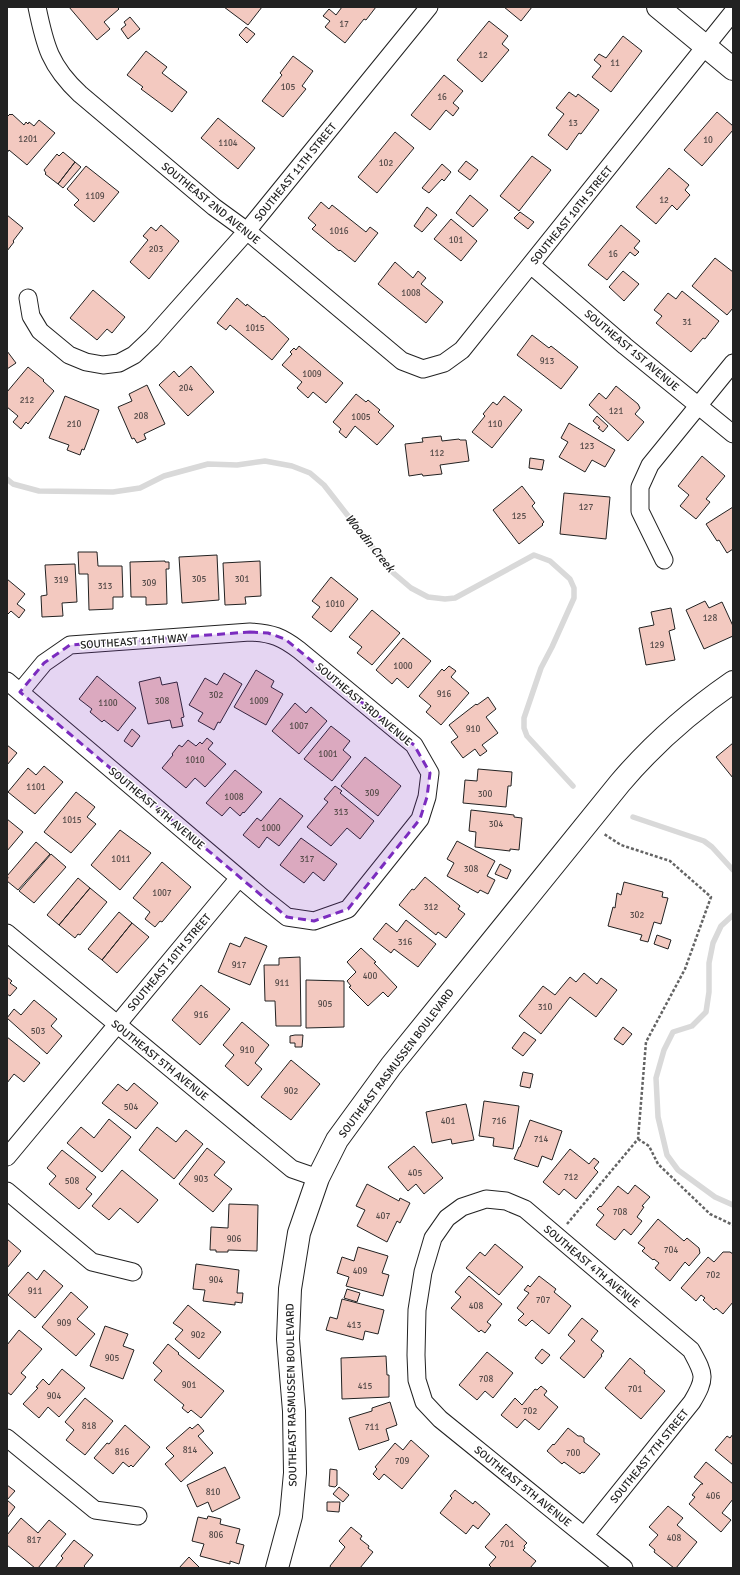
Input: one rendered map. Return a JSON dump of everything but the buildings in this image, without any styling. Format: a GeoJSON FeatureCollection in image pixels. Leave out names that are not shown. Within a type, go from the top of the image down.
{"type":"FeatureCollection","features":[{"type":"Feature","properties":{"kind":"street","name":"SOUTHEAST 2ND AVENUE"},"geometry":{"type":"LineString","coordinates":[[37,7],[48,51],[55,66],[67,82],[214,207],[247,231],[402,361],[423,369]]}},
{"type":"Feature","properties":{"kind":"street","name":"SOUTHEAST 11TH STREET"},"geometry":{"type":"LineString","coordinates":[[28,298],[31,316],[40,331],[69,355],[86,362],[103,365],[119,363],[134,355],[152,338],[247,231],[430,7]]}},
{"type":"Feature","properties":{"kind":"street"},"geometry":{"type":"LineString","coordinates":[[658,7],[706,45],[733,69]]}},
{"type":"Feature","properties":{"kind":"street","name":"SOUTHEAST 10TH STREET"},"geometry":{"type":"LineString","coordinates":[[423,369],[444,363],[462,350],[531,266],[733,12]]}},
{"type":"Feature","properties":{"kind":"street","name":"SOUTHEAST 1ST AVENUE"},"geometry":{"type":"LineString","coordinates":[[531,266],[625,346],[733,434]]}},
{"type":"Feature","properties":{"kind":"street"},"geometry":{"type":"LineString","coordinates":[[664,560],[640,511],[640,487],[650,465],[733,363]]}},
{"type":"Feature","properties":{"kind":"street","name":"SOUTHEAST 11TH WAY"},"geometry":{"type":"LineString","coordinates":[[13,687],[44,663],[70,646],[250,632],[268,633]]}},
{"type":"Feature","properties":{"kind":"street","name":"SOUTHEAST 3RD AVENUE"},"geometry":{"type":"LineString","coordinates":[[268,633],[285,639],[414,745],[430,773],[427,797],[420,819],[348,909],[314,921]]}},
{"type":"Feature","properties":{"kind":"street","name":"SOUTHEAST RASMUSSEN BOULEVARD"},"geometry":{"type":"LineString","coordinates":[[277,1568],[291,1516],[295,1473],[294,1411],[288,1339],[290,1289],[299,1233],[318,1178],[337,1140],[379,1081],[416,1034],[647,751],[692,712],[733,682]]}},
{"type":"Feature","properties":{"kind":"street","name":"SOUTHEAST 4TH AVENUE"},"geometry":{"type":"LineString","coordinates":[[13,687],[287,917],[314,921]]}},
{"type":"Feature","properties":{"kind":"street","name":"SOUTHEAST 10TH STREET"},"geometry":{"type":"LineString","coordinates":[[7,1157],[239,878]]}},
{"type":"Feature","properties":{"kind":"street","name":"SOUTHEAST 5TH AVENUE"},"geometry":{"type":"LineString","coordinates":[[7,933],[292,1169],[318,1178]]}},
{"type":"Feature","properties":{"kind":"street"},"geometry":{"type":"LineString","coordinates":[[7,1191],[92,1262],[133,1272]]}},
{"type":"Feature","properties":{"kind":"street","name":"SOUTHEAST 4TH AVENUE"},"geometry":{"type":"LineString","coordinates":[[424,1402],[417,1380],[417,1310],[423,1272],[433,1238],[446,1218],[462,1208],[486,1199],[506,1201],[525,1209],[691,1350],[703,1372]]}},
{"type":"Feature","properties":{"kind":"street","name":"SOUTHEAST 7TH STREET"},"geometry":{"type":"LineString","coordinates":[[585,1536],[692,1402],[702,1386],[703,1372]]}},
{"type":"Feature","properties":{"kind":"street","name":"SOUTHEAST 5TH AVENUE"},"geometry":{"type":"LineString","coordinates":[[424,1402],[440,1419],[624,1568]]}},
{"type":"Feature","properties":{"kind":"street"},"geometry":{"type":"LineString","coordinates":[[7,1438],[95,1510],[138,1516]]}},
{"type":"Feature","properties":{"kind":"path"},"geometry":{"type":"LineString","coordinates":[[557,1237],[638,1139],[646,1042],[685,969],[711,897],[670,861],[622,845],[586,824]]}},
{"type":"Feature","properties":{"kind":"path"},"geometry":{"type":"LineString","coordinates":[[638,1139],[649,1146],[658,1164],[710,1214],[733,1225]]}},
{"type":"Feature","properties":{"kind":"highlighted area"},"geometry":{"type":"Polygon","coordinates":[[[250,632],[268,633],[285,639],[414,745],[430,773],[427,797],[420,819],[348,909],[314,921],[287,917],[20,692],[44,663],[70,645],[250,632]]]}},
{"type":"Feature","properties":{"kind":"waterway","name":"Woodin Creek"},"geometry":{"type":"LineString","coordinates":[[7,479],[13,484],[39,491],[113,492],[140,488],[164,476],[208,464],[237,465],[265,461],[292,466],[310,473],[324,485],[391,571],[411,588],[428,597],[445,599],[455,598],[534,555],[550,561],[570,579],[574,588],[574,598],[541,668],[524,718],[524,728],[527,736],[573,786]]}},
{"type":"Feature","properties":{"kind":"waterway","name":"Woodin Creek"},"geometry":{"type":"LineString","coordinates":[[633,817],[704,841],[712,847],[733,870]]}},
{"type":"Feature","properties":{"kind":"waterway","name":"Woodin Creek"},"geometry":{"type":"LineString","coordinates":[[733,915],[721,926],[713,943],[709,963],[709,992],[706,1012],[692,1026],[673,1032],[664,1050],[656,1078],[658,1117],[667,1155],[678,1170],[715,1197],[733,1205]]}}]}
